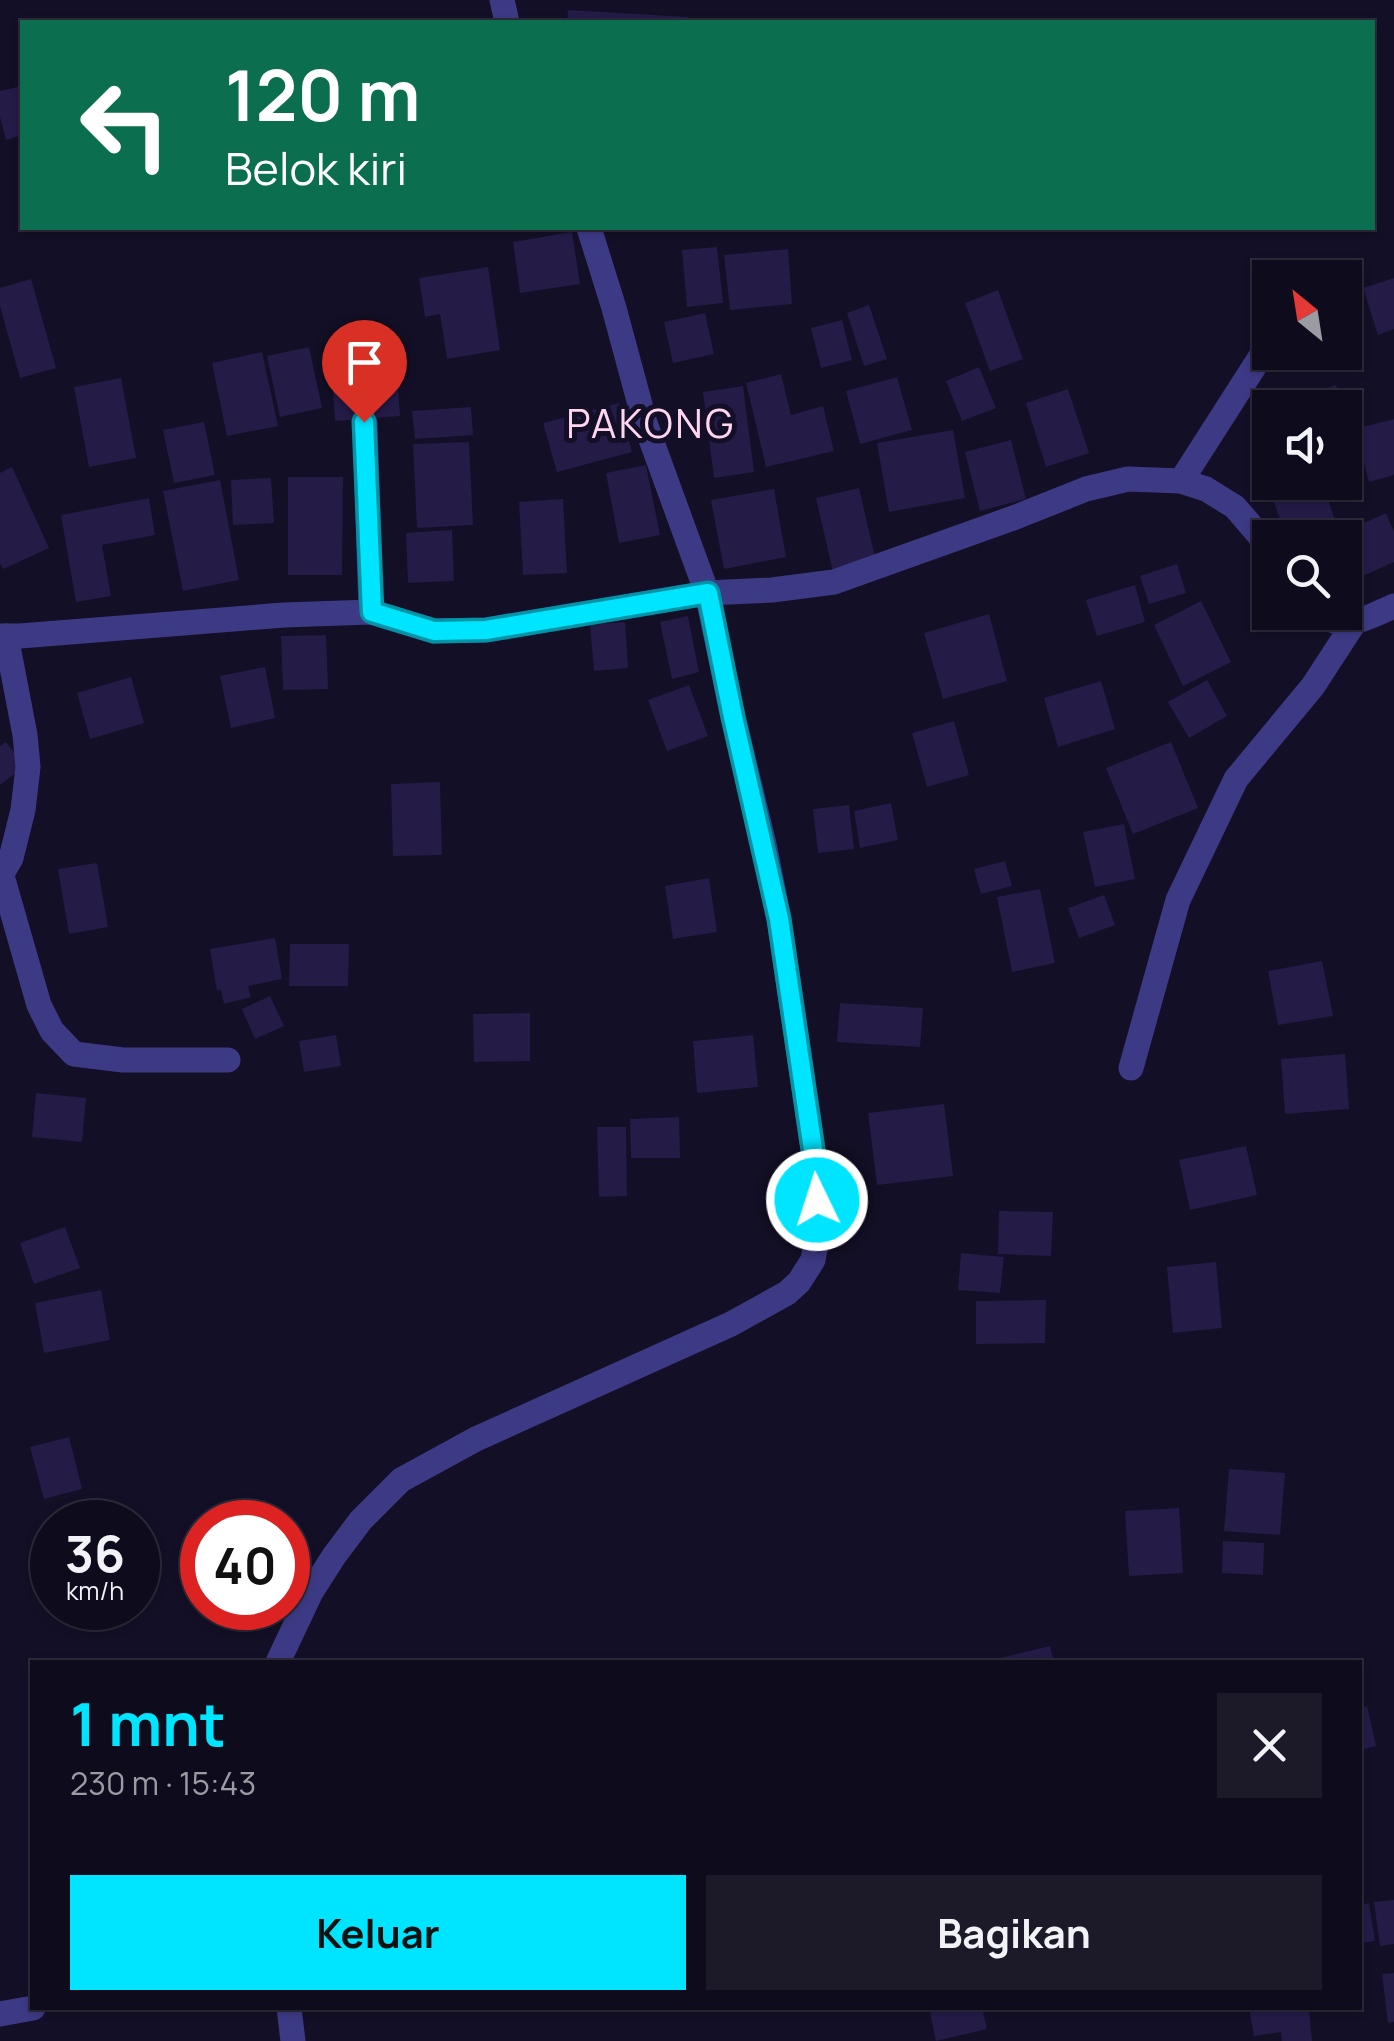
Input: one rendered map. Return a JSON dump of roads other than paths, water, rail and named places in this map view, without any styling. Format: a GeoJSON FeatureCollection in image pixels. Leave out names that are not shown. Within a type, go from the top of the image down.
{"type":"FeatureCollection","features":[{"type":"Feature","properties":{"kind":"street"},"geometry":{"type":"LineString","coordinates":[[279,1660],[311,1592],[334,1556],[361,1520],[401,1480],[476,1438],[732,1324],[788,1293],[813,1260],[818,1231],[816,1170],[779,919],[752,792],[708,593],[645,423],[589,230]]}},
{"type":"Feature","properties":{"kind":"street"},"geometry":{"type":"LineString","coordinates":[[1181,481],[1252,370]]}},
{"type":"Feature","properties":{"kind":"street"},"geometry":{"type":"LineString","coordinates":[[364,422],[372,612]]}},
{"type":"Feature","properties":{"kind":"street"},"geometry":{"type":"LineString","coordinates":[[228,1060],[123,1060],[74,1054],[52,1031],[39,1004],[1,877],[11,858],[24,810],[28,767],[25,735],[3,636],[372,612],[434,631],[486,630],[708,593],[834,582],[1086,490],[1128,479],[1181,481],[1206,488],[1235,507],[1252,527]]}},
{"type":"Feature","properties":{"kind":"street"},"geometry":{"type":"LineString","coordinates":[[1362,620],[1394,606]]}},
{"type":"Feature","properties":{"kind":"street"},"geometry":{"type":"LineString","coordinates":[[1132,1068],[1178,900],[1236,779],[1313,686],[1349,630]]}},
{"type":"Feature","properties":{"kind":"street"},"geometry":{"type":"LineString","coordinates":[[0,2014],[30,2009]]}},
{"type":"Feature","properties":{"kind":"street"},"geometry":{"type":"LineString","coordinates":[[289,2010],[293,2041]]}},
{"type":"Feature","properties":{"kind":"district","name":"PAKONG"},"geometry":{"type":"Point","coordinates":[651,422]}}]}
